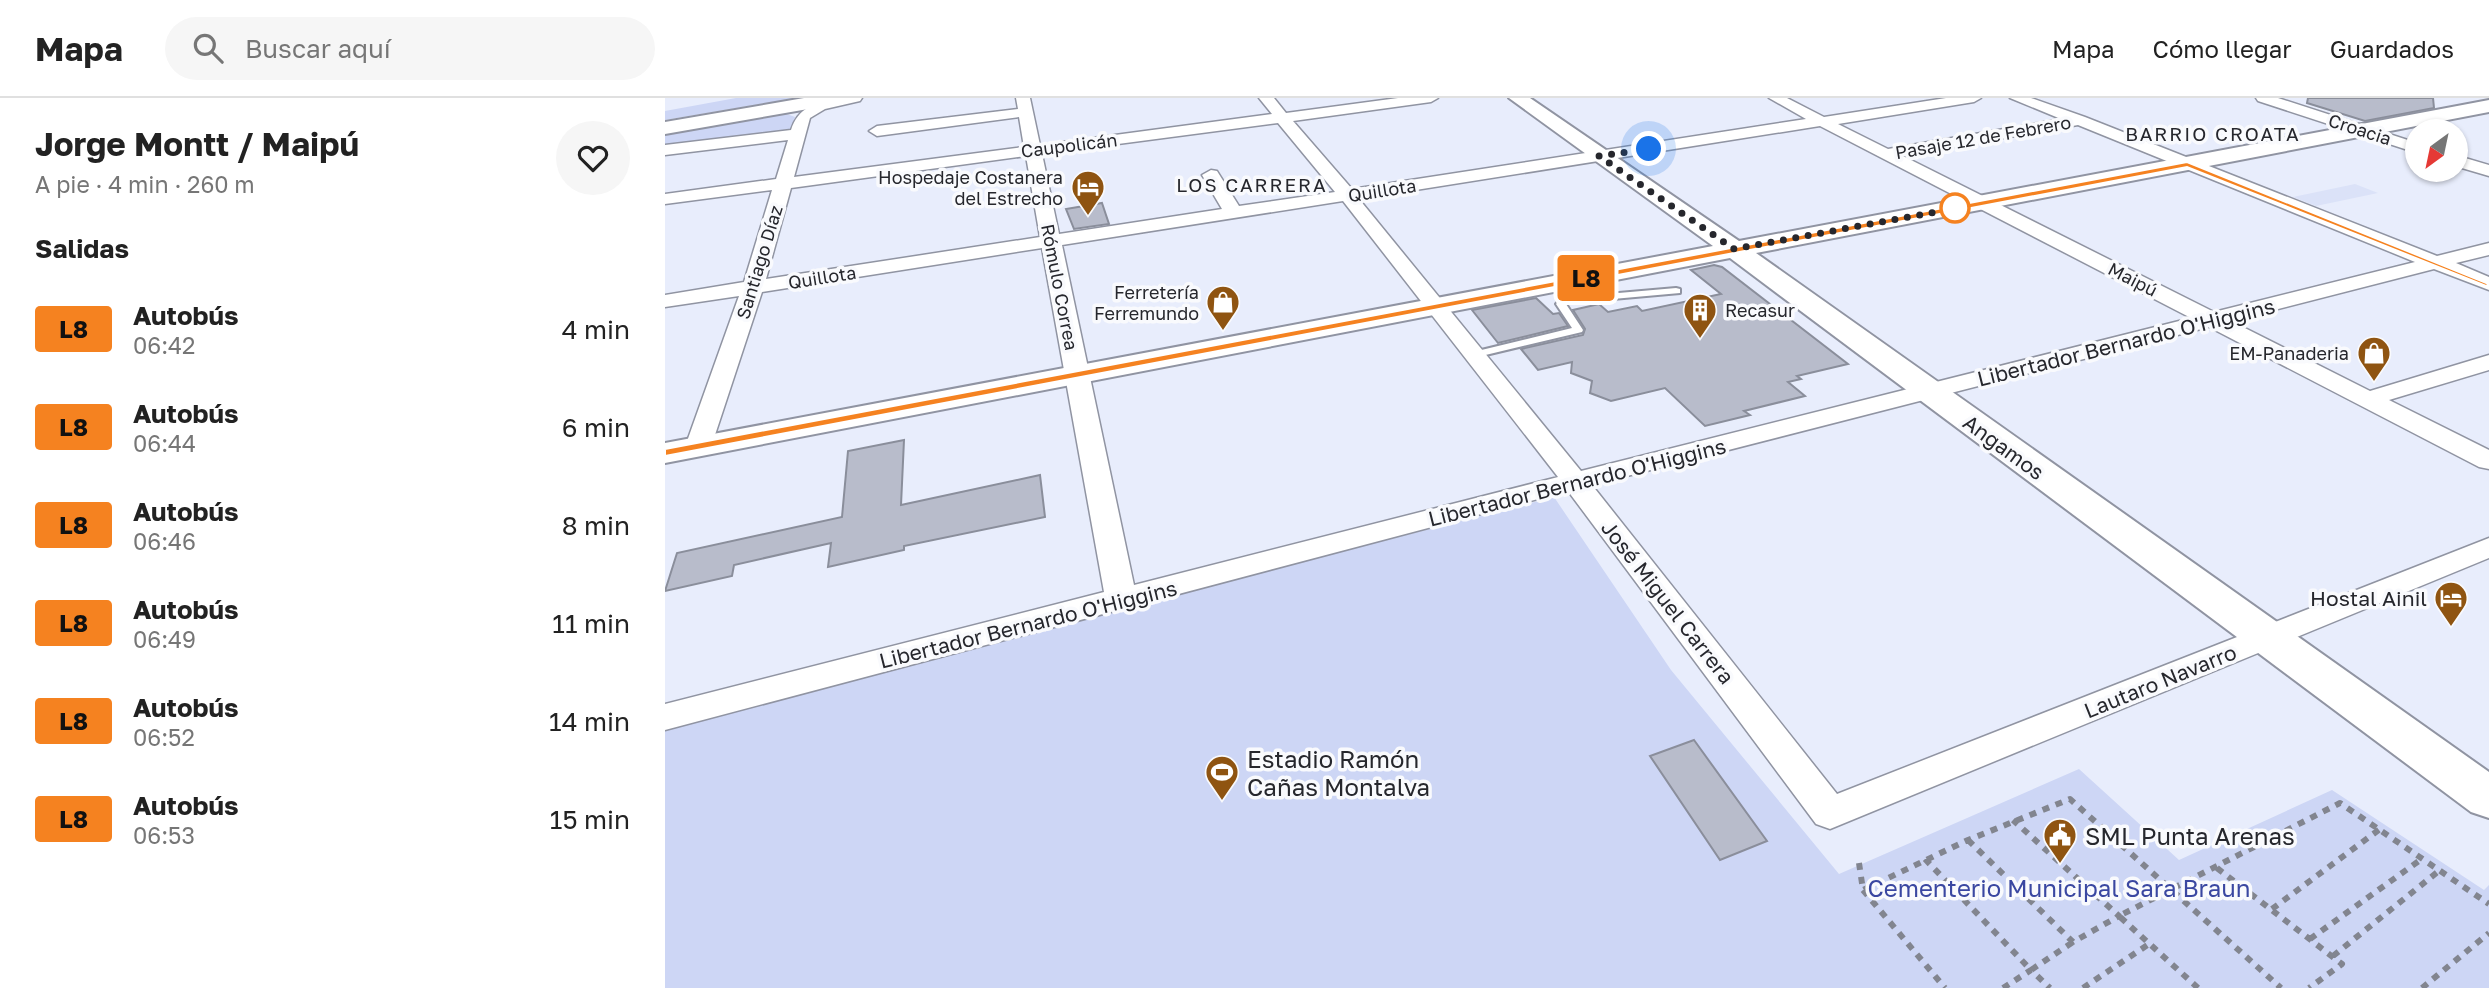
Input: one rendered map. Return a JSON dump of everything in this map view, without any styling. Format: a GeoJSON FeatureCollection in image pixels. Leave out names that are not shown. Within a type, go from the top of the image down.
{"type":"FeatureCollection","features":[{"type":"Feature","properties":{"kind":"main road"},"geometry":{"type":"LineString","coordinates":[[665,128],[837,98]]}},
{"type":"Feature","properties":{"kind":"main road","name":"Angamos"},"geometry":{"type":"LineString","coordinates":[[1518,98],[1734,249],[2489,798]]}},
{"type":"Feature","properties":{"kind":"main road"},"geometry":{"type":"LineString","coordinates":[[665,453],[2486,107]]}},
{"type":"Feature","properties":{"kind":"main road"},"geometry":{"type":"LineString","coordinates":[[665,122],[802,117]]}},
{"type":"Feature","properties":{"kind":"street"},"geometry":{"type":"LineString","coordinates":[[665,150],[802,117],[820,106],[855,98]]}},
{"type":"Feature","properties":{"kind":"street","name":"Caupolicán"},"geometry":{"type":"LineString","coordinates":[[665,199],[1033,150],[1274,108],[1431,98]]}},
{"type":"Feature","properties":{"kind":"street","name":"Maipú"},"geometry":{"type":"LineString","coordinates":[[1776,98],[2489,461]]}},
{"type":"Feature","properties":{"kind":"street"},"geometry":{"type":"LineString","coordinates":[[1879,98],[1903,109]]}},
{"type":"Feature","properties":{"kind":"street","name":"Quillota"},"geometry":{"type":"LineString","coordinates":[[665,301],[1974,98]]}},
{"type":"Feature","properties":{"kind":"street"},"geometry":{"type":"LineString","coordinates":[[2017,98],[2080,120],[2489,284]]}},
{"type":"Feature","properties":{"kind":"street","name":"Croacia"},"geometry":{"type":"LineString","coordinates":[[2263,98],[2405,144]]}},
{"type":"Feature","properties":{"kind":"street"},"geometry":{"type":"LineString","coordinates":[[877,131],[1027,102]]}},
{"type":"Feature","properties":{"kind":"street","name":"Rómulo Correa"},"geometry":{"type":"LineString","coordinates":[[1027,102],[1033,150],[1121,600]]}},
{"type":"Feature","properties":{"kind":"street","name":"José Miguel Carrera"},"geometry":{"type":"LineString","coordinates":[[1274,108],[1347,195],[1575,481],[1830,813]]}},
{"type":"Feature","properties":{"kind":"street"},"geometry":{"type":"LineString","coordinates":[[760,112],[788,112],[802,117]]}},
{"type":"Feature","properties":{"kind":"street","name":"Santiago Díaz"},"geometry":{"type":"LineString","coordinates":[[698,446],[753,288],[802,117]]}},
{"type":"Feature","properties":{"kind":"street","name":"Pasaje 12 de Febrero"},"geometry":{"type":"LineString","coordinates":[[1887,154],[2080,120]]}},
{"type":"Feature","properties":{"kind":"street"},"geometry":{"type":"LineString","coordinates":[[2468,164],[2489,171]]}},
{"type":"Feature","properties":{"kind":"street"},"geometry":{"type":"LineString","coordinates":[[1212,175],[1234,213]]}},
{"type":"Feature","properties":{"kind":"street","name":"Libertador Bernardo O'Higgins"},"geometry":{"type":"LineString","coordinates":[[665,717],[1575,481],[2489,250]]}},
{"type":"Feature","properties":{"kind":"street"},"geometry":{"type":"LineString","coordinates":[[2368,399],[2489,362]]}},
{"type":"Feature","properties":{"kind":"street","name":"Lautaro Navarro"},"geometry":{"type":"LineString","coordinates":[[1830,813],[2489,547]]}},
{"type":"Feature","properties":{"kind":"lane"},"geometry":{"type":"LineString","coordinates":[[1473,355],[1578,330],[1561,304],[1565,300],[1676,291]]}},
{"type":"Feature","properties":{"kind":"path"},"geometry":{"type":"LineString","coordinates":[[1863,890],[1924,859],[2013,820],[2070,799],[2281,988]]}},
{"type":"Feature","properties":{"kind":"path"},"geometry":{"type":"LineString","coordinates":[[2003,988],[2073,942],[2119,916],[2340,803],[2489,904]]}},
{"type":"Feature","properties":{"kind":"path"},"geometry":{"type":"LineString","coordinates":[[2013,820],[2198,988]]}},
{"type":"Feature","properties":{"kind":"path"},"geometry":{"type":"LineString","coordinates":[[2271,909],[2380,829]]}},
{"type":"Feature","properties":{"kind":"path"},"geometry":{"type":"LineString","coordinates":[[1968,840],[2073,942]]}},
{"type":"Feature","properties":{"kind":"path"},"geometry":{"type":"LineString","coordinates":[[2311,939],[2423,858]]}},
{"type":"Feature","properties":{"kind":"path"},"geometry":{"type":"LineString","coordinates":[[1924,859],[2050,988]]}},
{"type":"Feature","properties":{"kind":"path"},"geometry":{"type":"LineString","coordinates":[[1859,863],[1863,890],[1945,988]]}},
{"type":"Feature","properties":{"kind":"path"},"geometry":{"type":"LineString","coordinates":[[2217,868],[2342,964],[2309,988]]}},
{"type":"Feature","properties":{"kind":"path"},"geometry":{"type":"LineString","coordinates":[[2333,956],[2441,870]]}},
{"type":"Feature","properties":{"kind":"path"},"geometry":{"type":"LineString","coordinates":[[2422,988],[2489,933]]}},
{"type":"Feature","properties":{"kind":"path"},"geometry":{"type":"LineString","coordinates":[[2083,988],[2149,944]]}},
{"type":"Feature","properties":{"kind":"shaded area"},"geometry":{"type":"Polygon","coordinates":[[[2355,184],[2378,193],[2316,206],[2293,197],[2355,184]]]}},
{"type":"Feature","properties":{"kind":"green space"},"geometry":{"type":"Polygon","coordinates":[[[736,98],[798,98],[665,120],[665,111],[736,98]]]}},
{"type":"Feature","properties":{"kind":"green space"},"geometry":{"type":"Polygon","coordinates":[[[784,113],[795,117],[793,129],[789,131],[665,148],[665,130],[784,113]]]}},
{"type":"Feature","properties":{"kind":"green space","name":"Estadio Ramón Cañas Montalva"},"geometry":{"type":"Polygon","coordinates":[[[1554,497],[1671,670],[1839,874],[2079,769],[2179,860],[2332,790],[2484,890],[2489,885],[2489,988],[665,988],[665,729],[862,675],[1554,497]]]}},
{"type":"Feature","properties":{"kind":"building"},"geometry":{"type":"Polygon","coordinates":[[[2308,98],[2433,98],[2434,108],[2365,121],[2307,103],[2308,98]]]}},
{"type":"Feature","properties":{"kind":"building","name":"Hospedaje Costanera del Estrecho"},"geometry":{"type":"Polygon","coordinates":[[[1102,203],[1109,224],[1074,229],[1066,209],[1102,203]]]}},
{"type":"Feature","properties":{"kind":"building","name":"Recasur"},"geometry":{"type":"Polygon","coordinates":[[[1714,265],[1722,267],[1848,364],[1797,376],[1801,379],[1788,382],[1805,396],[1744,411],[1750,415],[1705,426],[1665,388],[1611,401],[1590,393],[1592,381],[1571,373],[1572,362],[1538,370],[1521,349],[1583,335],[1585,329],[1573,310],[1599,304],[1608,312],[1637,306],[1642,311],[1721,294],[1691,270],[1714,265]]]}},
{"type":"Feature","properties":{"kind":"building"},"geometry":{"type":"Polygon","coordinates":[[[1536,298],[1553,314],[1559,313],[1568,326],[1498,343],[1472,310],[1536,298]]]}},
{"type":"Feature","properties":{"kind":"building"},"geometry":{"type":"Polygon","coordinates":[[[904,440],[901,505],[1040,475],[1045,517],[904,546],[904,550],[828,567],[831,543],[734,565],[732,576],[665,591],[677,553],[842,517],[848,451],[904,440]]]}},
{"type":"Feature","properties":{"kind":"building"},"geometry":{"type":"Polygon","coordinates":[[[1694,740],[1767,841],[1720,860],[1650,756],[1694,740]]]}},
{"type":"Feature","properties":{"kind":"bus line","name":"L8"},"geometry":{"type":"LineString","coordinates":[[665,453],[2187,164],[2489,284]]}},
{"type":"Feature","properties":{"kind":"place","name":"Hospedaje Costanera del Estrecho"},"geometry":{"type":"Point","coordinates":[1088,217]}},
{"type":"Feature","properties":{"kind":"place","name":"Ferretería Ferremundo"},"geometry":{"type":"Point","coordinates":[1223,332]}},
{"type":"Feature","properties":{"kind":"place","name":"Recasur"},"geometry":{"type":"Point","coordinates":[1700,340]}},
{"type":"Feature","properties":{"kind":"place","name":"EM-Panaderia"},"geometry":{"type":"Point","coordinates":[2374,383]}},
{"type":"Feature","properties":{"kind":"place","name":"Hostal Ainil"},"geometry":{"type":"Point","coordinates":[2451,628]}},
{"type":"Feature","properties":{"kind":"place","name":"Estadio Ramón Cañas Montalva"},"geometry":{"type":"Point","coordinates":[1222,802]}},
{"type":"Feature","properties":{"kind":"place","name":"SML Punta Arenas"},"geometry":{"type":"Point","coordinates":[2060,865]}},
{"type":"Feature","properties":{"kind":"district","name":"BARRIO CROATA"},"geometry":{"type":"Point","coordinates":[2213,133]}},
{"type":"Feature","properties":{"kind":"district","name":"LOS CARRERA"},"geometry":{"type":"Point","coordinates":[1252,184]}},
{"type":"Feature","properties":{"kind":"route"},"geometry":{"type":"LineString","coordinates":[[1649,149],[1599,156],[1734,249],[1958,208],[1955,208]]}},
{"type":"Feature","properties":{"kind":"park label","name":"Cementerio Municipal Sara Braun"},"geometry":{"type":"Point","coordinates":[2059,887]}}]}
